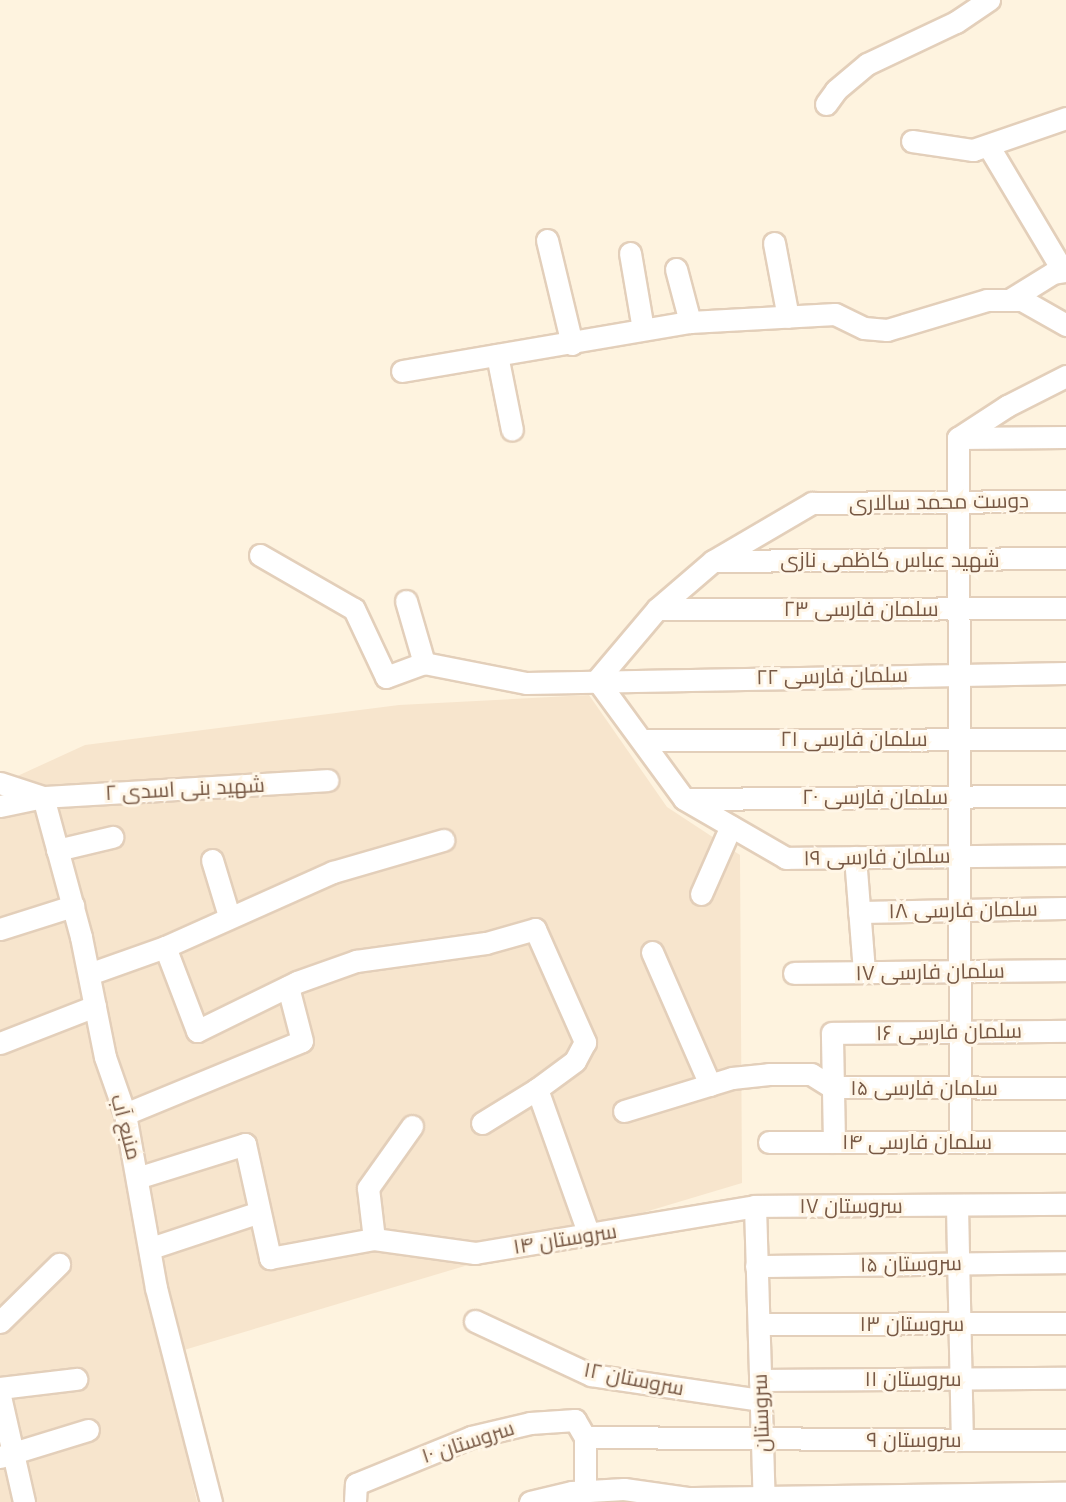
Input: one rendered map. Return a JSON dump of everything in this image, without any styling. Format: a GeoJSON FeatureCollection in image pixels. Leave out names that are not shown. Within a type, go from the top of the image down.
{"type":"FeatureCollection","features":[{"type":"Feature","properties":{"kind":"street"},"geometry":{"type":"LineString","coordinates":[[826,104],[836,90],[867,64],[956,22],[989,0]]}},
{"type":"Feature","properties":{"kind":"street"},"geometry":{"type":"LineString","coordinates":[[912,141],[973,150],[989,147],[1014,133],[1066,118]]}},
{"type":"Feature","properties":{"kind":"street"},"geometry":{"type":"LineString","coordinates":[[989,147],[1064,271],[1011,299]]}},
{"type":"Feature","properties":{"kind":"street"},"geometry":{"type":"LineString","coordinates":[[547,240],[572,344]]}},
{"type":"Feature","properties":{"kind":"street"},"geometry":{"type":"LineString","coordinates":[[774,243],[788,317]]}},
{"type":"Feature","properties":{"kind":"street"},"geometry":{"type":"LineString","coordinates":[[631,253],[643,329]]}},
{"type":"Feature","properties":{"kind":"street"},"geometry":{"type":"LineString","coordinates":[[676,269],[690,322]]}},
{"type":"Feature","properties":{"kind":"street"},"geometry":{"type":"LineString","coordinates":[[402,371],[690,322],[835,314],[864,328],[887,330],[971,302],[1011,299],[1032,303],[1066,325]]}},
{"type":"Feature","properties":{"kind":"street"},"geometry":{"type":"LineString","coordinates":[[497,355],[512,430]]}},
{"type":"Feature","properties":{"kind":"street"},"geometry":{"type":"LineString","coordinates":[[958,438],[1007,406],[1066,376]]}},
{"type":"Feature","properties":{"kind":"street"},"geometry":{"type":"LineString","coordinates":[[958,438],[1066,437]]}},
{"type":"Feature","properties":{"kind":"street"},"geometry":{"type":"LineString","coordinates":[[958,438],[960,1142]]}},
{"type":"Feature","properties":{"kind":"street","name":"دوست محمد سالاری"},"geometry":{"type":"LineString","coordinates":[[713,561],[812,503],[1066,501]]}},
{"type":"Feature","properties":{"kind":"street"},"geometry":{"type":"LineString","coordinates":[[260,555],[354,609],[386,677],[424,663],[526,683],[597,680],[657,609],[713,561]]}},
{"type":"Feature","properties":{"kind":"street","name":"شهید عباس کاظمی نازی"},"geometry":{"type":"LineString","coordinates":[[713,561],[1066,558]]}},
{"type":"Feature","properties":{"kind":"street"},"geometry":{"type":"LineString","coordinates":[[406,601],[424,663]]}},
{"type":"Feature","properties":{"kind":"street","name":"سلمان فارسی ۲۳"},"geometry":{"type":"LineString","coordinates":[[657,609],[1066,608]]}},
{"type":"Feature","properties":{"kind":"street","name":"سلمان فارسی ۲۲"},"geometry":{"type":"LineString","coordinates":[[597,680],[1066,673]]}},
{"type":"Feature","properties":{"kind":"street","name":"سلمان فارسی ۱۹"},"geometry":{"type":"LineString","coordinates":[[597,680],[684,799],[786,858],[1066,855]]}},
{"type":"Feature","properties":{"kind":"street","name":"سلمان فارسی ۲۱"},"geometry":{"type":"LineString","coordinates":[[643,740],[1066,739]]}},
{"type":"Feature","properties":{"kind":"street","name":"شهید بنی اسدی ۲"},"geometry":{"type":"LineString","coordinates":[[43,797],[327,780]]}},
{"type":"Feature","properties":{"kind":"street"},"geometry":{"type":"LineString","coordinates":[[0,783],[43,797]]}},
{"type":"Feature","properties":{"kind":"street","name":"سلمان فارسی ۲۰"},"geometry":{"type":"LineString","coordinates":[[684,799],[1066,796]]}},
{"type":"Feature","properties":{"kind":"street"},"geometry":{"type":"LineString","coordinates":[[0,806],[43,797]]}},
{"type":"Feature","properties":{"kind":"street","name":"منبع آب"},"geometry":{"type":"LineString","coordinates":[[43,797],[73,906],[105,1057],[125,1115],[140,1177],[156,1287],[211,1502]]}},
{"type":"Feature","properties":{"kind":"street"},"geometry":{"type":"LineString","coordinates":[[701,894],[732,826]]}},
{"type":"Feature","properties":{"kind":"street"},"geometry":{"type":"LineString","coordinates":[[57,850],[112,837]]}},
{"type":"Feature","properties":{"kind":"street"},"geometry":{"type":"LineString","coordinates":[[89,974],[165,947],[229,916],[333,872],[443,840]]}},
{"type":"Feature","properties":{"kind":"street"},"geometry":{"type":"LineString","coordinates":[[855,857],[864,972]]}},
{"type":"Feature","properties":{"kind":"street"},"geometry":{"type":"LineString","coordinates":[[212,860],[229,916]]}},
{"type":"Feature","properties":{"kind":"street"},"geometry":{"type":"LineString","coordinates":[[0,929],[73,906]]}},
{"type":"Feature","properties":{"kind":"street","name":"سلمان فارسی ۱۸"},"geometry":{"type":"LineString","coordinates":[[859,912],[1066,908]]}},
{"type":"Feature","properties":{"kind":"street"},"geometry":{"type":"LineString","coordinates":[[165,947],[197,1031],[288,987],[356,961],[486,943],[535,929],[585,1042],[575,1061],[537,1089],[482,1123]]}},
{"type":"Feature","properties":{"kind":"street"},"geometry":{"type":"LineString","coordinates":[[652,952],[710,1085]]}},
{"type":"Feature","properties":{"kind":"street","name":"سلمان فارسی ۱۷"},"geometry":{"type":"LineString","coordinates":[[794,973],[1066,970]]}},
{"type":"Feature","properties":{"kind":"street"},"geometry":{"type":"LineString","coordinates":[[125,1115],[302,1041],[288,987]]}},
{"type":"Feature","properties":{"kind":"street"},"geometry":{"type":"LineString","coordinates":[[0,1043],[95,1006]]}},
{"type":"Feature","properties":{"kind":"street","name":"سلمان فارسی ۱۶"},"geometry":{"type":"LineString","coordinates":[[832,1087],[832,1033],[1066,1031]]}},
{"type":"Feature","properties":{"kind":"street","name":"سلمان فارسی ۱۵"},"geometry":{"type":"LineString","coordinates":[[624,1111],[710,1085],[769,1074],[811,1074],[832,1087],[1066,1088]]}},
{"type":"Feature","properties":{"kind":"street"},"geometry":{"type":"LineString","coordinates":[[832,1087],[834,1142]]}},
{"type":"Feature","properties":{"kind":"street"},"geometry":{"type":"LineString","coordinates":[[537,1089],[589,1235]]}},
{"type":"Feature","properties":{"kind":"street"},"geometry":{"type":"LineString","coordinates":[[374,1239],[368,1188],[412,1126]]}},
{"type":"Feature","properties":{"kind":"street","name":"سلمان فارسی ۱۴"},"geometry":{"type":"LineString","coordinates":[[769,1142],[1066,1142]]}},
{"type":"Feature","properties":{"kind":"street"},"geometry":{"type":"LineString","coordinates":[[140,1177],[245,1144],[257,1213],[151,1248]]}},
{"type":"Feature","properties":{"kind":"street","name":"سروستان ۱۷"},"geometry":{"type":"LineString","coordinates":[[755,1206],[1066,1204]]}},
{"type":"Feature","properties":{"kind":"street"},"geometry":{"type":"LineString","coordinates":[[755,1206],[759,1324]]}},
{"type":"Feature","properties":{"kind":"street","name":"سروستان ۱۴"},"geometry":{"type":"LineString","coordinates":[[257,1213],[270,1258],[374,1239],[475,1253],[755,1206]]}},
{"type":"Feature","properties":{"kind":"street"},"geometry":{"type":"LineString","coordinates":[[957,1206],[962,1440]]}},
{"type":"Feature","properties":{"kind":"street","name":"سروستان ۱۵"},"geometry":{"type":"LineString","coordinates":[[757,1266],[1066,1262]]}},
{"type":"Feature","properties":{"kind":"street"},"geometry":{"type":"LineString","coordinates":[[0,1322],[59,1264]]}},
{"type":"Feature","properties":{"kind":"street","name":"سروستان ۱۲"},"geometry":{"type":"LineString","coordinates":[[475,1321],[592,1375],[761,1390]]}},
{"type":"Feature","properties":{"kind":"street","name":"سروستان ۱۳"},"geometry":{"type":"LineString","coordinates":[[759,1324],[1066,1323]]}},
{"type":"Feature","properties":{"kind":"street","name":"سروستان"},"geometry":{"type":"LineString","coordinates":[[759,1324],[764,1498]]}},
{"type":"Feature","properties":{"kind":"street","name":"سروستان ۱۱"},"geometry":{"type":"LineString","coordinates":[[761,1390],[961,1379],[1066,1378]]}},
{"type":"Feature","properties":{"kind":"street"},"geometry":{"type":"LineString","coordinates":[[0,1388],[76,1380]]}},
{"type":"Feature","properties":{"kind":"street"},"geometry":{"type":"LineString","coordinates":[[0,1396],[7,1456],[22,1502]]}},
{"type":"Feature","properties":{"kind":"street","name":"سروستان ۱۰"},"geometry":{"type":"LineString","coordinates":[[355,1502],[356,1484],[496,1429],[575,1420],[585,1437],[762,1441]]}},
{"type":"Feature","properties":{"kind":"street"},"geometry":{"type":"LineString","coordinates":[[7,1456],[88,1430]]}},
{"type":"Feature","properties":{"kind":"street"},"geometry":{"type":"LineString","coordinates":[[585,1437],[585,1491]]}},
{"type":"Feature","properties":{"kind":"street","name":"سروستان ۹"},"geometry":{"type":"LineString","coordinates":[[762,1441],[1066,1440]]}},
{"type":"Feature","properties":{"kind":"street"},"geometry":{"type":"LineString","coordinates":[[530,1502],[585,1491],[624,1489],[687,1498],[1066,1493]]}},
{"type":"Feature","properties":{"kind":"shaded area"},"geometry":{"type":"Polygon","coordinates":[[[589,695],[667,807],[740,855],[742,1183],[164,1356],[197,1502],[0,1502],[0,784],[85,745],[399,705],[589,695]]]}}]}
